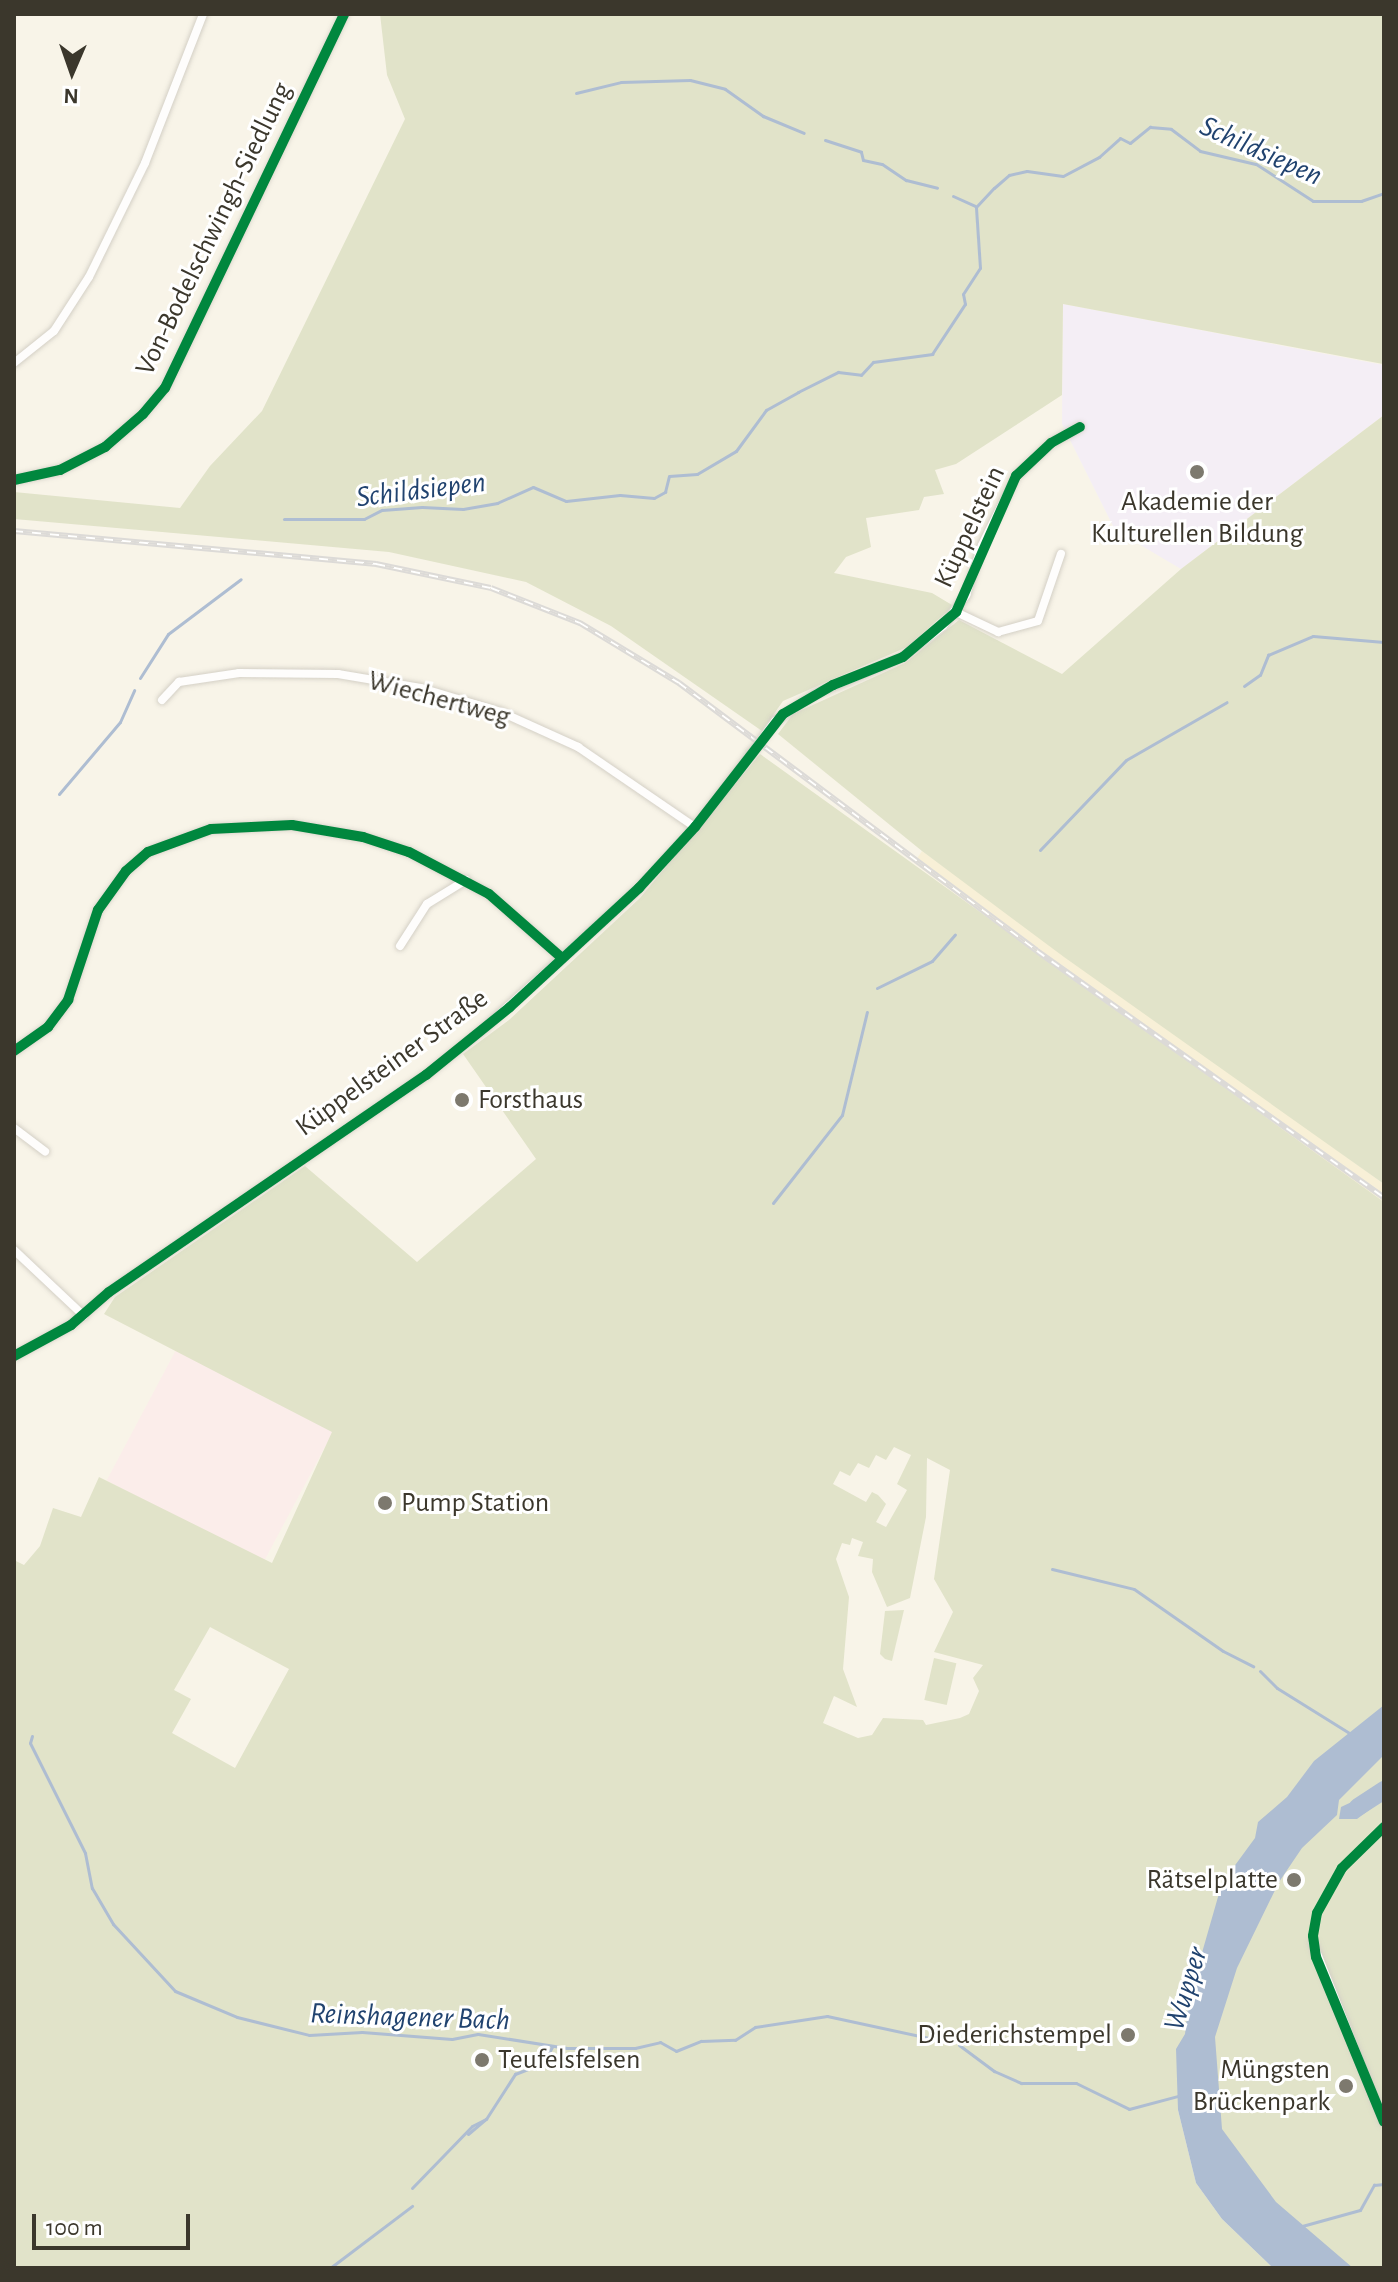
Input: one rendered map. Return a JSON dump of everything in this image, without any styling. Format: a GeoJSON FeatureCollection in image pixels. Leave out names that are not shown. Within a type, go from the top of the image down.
{"type":"FeatureCollection","features":[{"type":"Feature","properties":{"kind":"street"},"geometry":{"type":"LineString","coordinates":[[14,363],[54,331],[89,277],[145,163],[203,14]]}},
{"type":"Feature","properties":{"kind":"street","name":"Von-Bodelschwingh-Siedlung"},"geometry":{"type":"LineString","coordinates":[[14,480],[60,470],[97,452],[133,425],[165,388],[344,14]]}},
{"type":"Feature","properties":{"kind":"street","name":"Küppelstein"},"geometry":{"type":"LineString","coordinates":[[751,754],[775,721],[817,693],[903,657],[956,612],[1016,476],[1051,443],[1080,427]]}},
{"type":"Feature","properties":{"kind":"street","name":"Küppelstein"},"geometry":{"type":"LineString","coordinates":[[956,612],[998,632],[1038,621],[1061,554]]}},
{"type":"Feature","properties":{"kind":"street","name":"Wiechertweg"},"geometry":{"type":"LineString","coordinates":[[162,700],[179,682],[239,673],[338,674],[421,688],[501,712],[578,747],[695,827]]}},
{"type":"Feature","properties":{"kind":"street","name":"Küppelsteiner Straße"},"geometry":{"type":"LineString","coordinates":[[14,1356],[84,1316],[109,1292],[426,1075],[562,958],[695,827],[751,754]]}},
{"type":"Feature","properties":{"kind":"street"},"geometry":{"type":"LineString","coordinates":[[14,1051],[48,1027],[68,1000],[98,910],[111,890],[148,852],[180,838],[251,825],[342,832],[409,852],[466,880],[516,914],[562,958]]}},
{"type":"Feature","properties":{"kind":"street"},"geometry":{"type":"LineString","coordinates":[[400,946],[427,904],[466,880]]}},
{"type":"Feature","properties":{"kind":"street"},"geometry":{"type":"LineString","coordinates":[[14,1128],[45,1151]]}},
{"type":"Feature","properties":{"kind":"street"},"geometry":{"type":"LineString","coordinates":[[14,1250],[84,1316]]}},
{"type":"Feature","properties":{"kind":"street"},"geometry":{"type":"LineString","coordinates":[[1313,1943],[1384,2122]]}},
{"type":"Feature","properties":{"kind":"shaded area","name":"Akademie der Kulturellen Bildung"},"geometry":{"type":"Polygon","coordinates":[[[1063,304],[1383,365],[1384,415],[1181,569],[1115,530],[1062,424],[1063,304]]]}},
{"type":"Feature","properties":{"kind":"shaded area"},"geometry":{"type":"Polygon","coordinates":[[[922,851],[1384,1184],[1384,1202],[1135,1028],[914,863],[922,851]]]}},
{"type":"Feature","properties":{"kind":"shaded area"},"geometry":{"type":"Polygon","coordinates":[[[177,1348],[333,1431],[263,1564],[107,1480],[177,1348]]]}},
{"type":"Feature","properties":{"kind":"green space"},"geometry":{"type":"Polygon","coordinates":[[[380,14],[1384,14],[1384,369],[1383,364],[1063,304],[1062,395],[956,464],[935,470],[944,494],[924,497],[919,510],[866,518],[871,547],[846,557],[834,573],[932,593],[952,605],[948,611],[907,647],[783,701],[762,731],[611,626],[526,582],[389,552],[14,519],[14,492],[180,508],[210,466],[262,411],[405,119],[387,75],[380,14]]]}},
{"type":"Feature","properties":{"kind":"green space"},"geometry":{"type":"Polygon","coordinates":[[[1384,415],[1384,1184],[1064,957],[922,851],[778,734],[793,714],[905,663],[959,620],[1062,674],[1181,569],[1384,415]]]}},
{"type":"Feature","properties":{"kind":"green space"},"geometry":{"type":"Polygon","coordinates":[[[760,754],[1384,1202],[1384,2268],[1330,2268],[1178,2110],[1196,2183],[1222,2219],[1273,2268],[14,2268],[14,1560],[24,1565],[40,1546],[53,1508],[81,1517],[99,1477],[272,1563],[332,1432],[104,1314],[115,1297],[305,1166],[417,1262],[536,1159],[463,1054],[509,1020],[640,898],[760,754]],[[894,1447],[886,1460],[876,1455],[869,1468],[858,1463],[850,1476],[840,1471],[833,1484],[866,1502],[872,1492],[878,1495],[886,1504],[876,1522],[886,1527],[907,1490],[897,1484],[911,1455],[894,1447]],[[927,1458],[926,1517],[910,1598],[887,1607],[872,1572],[873,1559],[858,1556],[863,1542],[852,1538],[850,1545],[842,1543],[836,1559],[849,1597],[843,1669],[857,1707],[834,1696],[823,1723],[858,1738],[872,1735],[883,1718],[923,1720],[926,1725],[960,1718],[969,1714],[979,1691],[973,1678],[983,1665],[934,1652],[953,1612],[934,1579],[950,1470],[927,1458]],[[210,1627],[174,1690],[191,1699],[172,1733],[235,1768],[289,1669],[210,1627]]]}},
{"type":"Feature","properties":{"kind":"green space"},"geometry":{"type":"Polygon","coordinates":[[[904,1610],[892,1661],[885,1659],[880,1654],[885,1611],[904,1610]]]}},
{"type":"Feature","properties":{"kind":"green space"},"geometry":{"type":"Polygon","coordinates":[[[934,1658],[956,1663],[947,1705],[924,1700],[934,1658]]]}},
{"type":"Feature","properties":{"kind":"water"},"geometry":{"type":"Polygon","coordinates":[[[1384,1705],[1384,1755],[1339,1800],[1337,1815],[1302,1848],[1279,1882],[1237,1968],[1215,2037],[1222,2129],[1276,2202],[1353,2268],[1273,2268],[1222,2219],[1196,2183],[1178,2110],[1176,2049],[1185,2034],[1189,1998],[1222,1883],[1255,1838],[1258,1822],[1287,1797],[1314,1761],[1384,1705]]]}},
{"type":"Feature","properties":{"kind":"water"},"geometry":{"type":"Polygon","coordinates":[[[1375,1791],[1380,1802],[1357,1819],[1339,1819],[1341,1807],[1375,1791]]]}},
{"type":"Feature","properties":{"kind":"waterway"},"geometry":{"type":"LineString","coordinates":[[576,93],[621,82],[690,80],[725,89],[763,116],[804,133]]}},
{"type":"Feature","properties":{"kind":"waterway","name":"Schildsiepen"},"geometry":{"type":"LineString","coordinates":[[284,519],[364,519],[382,510],[422,507],[463,509],[497,503],[533,487],[566,501],[620,495],[654,498],[665,492],[669,476],[697,474],[736,451],[766,410],[798,392],[838,372],[861,375],[873,362],[932,354],[965,304],[963,294],[980,268],[976,207],[994,188],[1009,175],[1027,171],[1063,176],[1099,157],[1120,138],[1130,143],[1150,127],[1171,129],[1200,151],[1256,164],[1313,201],[1361,201],[1384,193]]}},
{"type":"Feature","properties":{"kind":"waterway"},"geometry":{"type":"LineString","coordinates":[[825,140],[861,152],[863,160],[882,164],[906,180],[937,188]]}},
{"type":"Feature","properties":{"kind":"waterway"},"geometry":{"type":"LineString","coordinates":[[953,196],[975,206]]}},
{"type":"Feature","properties":{"kind":"waterway","name":"Schildsiepen"},"geometry":{"type":"LineString","coordinates":[[140,678],[168,634],[241,579]]}},
{"type":"Feature","properties":{"kind":"waterway"},"geometry":{"type":"LineString","coordinates":[[1244,686],[1260,675],[1268,655],[1313,636],[1384,642]]}},
{"type":"Feature","properties":{"kind":"waterway","name":"Schildsiepen"},"geometry":{"type":"LineString","coordinates":[[59,794],[120,722],[134,690]]}},
{"type":"Feature","properties":{"kind":"waterway"},"geometry":{"type":"LineString","coordinates":[[1040,850],[1126,760],[1227,702]]}},
{"type":"Feature","properties":{"kind":"waterway"},"geometry":{"type":"LineString","coordinates":[[877,988],[932,961],[955,935]]}},
{"type":"Feature","properties":{"kind":"waterway"},"geometry":{"type":"LineString","coordinates":[[773,1203],[842,1115],[867,1012]]}},
{"type":"Feature","properties":{"kind":"waterway"},"geometry":{"type":"LineString","coordinates":[[1052,1569],[1134,1589],[1223,1651],[1253,1666]]}},
{"type":"Feature","properties":{"kind":"waterway"},"geometry":{"type":"LineString","coordinates":[[1260,1671],[1277,1688],[1351,1734]]}},
{"type":"Feature","properties":{"kind":"waterway","name":"Reinshagener Bach"},"geometry":{"type":"LineString","coordinates":[[32,1736],[30,1743],[85,1853],[92,1888],[113,1924],[175,1991],[237,2017],[309,2035],[362,2032],[452,2039],[478,2034],[567,2048],[635,2048],[660,2042],[676,2051],[701,2041],[735,2040],[755,2027],[827,2016],[938,2040]]}},
{"type":"Feature","properties":{"kind":"waterway","name":"Wupper"},"geometry":{"type":"LineString","coordinates":[[1358,1807],[1384,1790]]}},
{"type":"Feature","properties":{"kind":"waterway","name":"Reinshagener Bach"},"geometry":{"type":"LineString","coordinates":[[959,2045],[994,2071],[1021,2083],[1076,2083],[1129,2109],[1178,2096]]}},
{"type":"Feature","properties":{"kind":"waterway"},"geometry":{"type":"LineString","coordinates":[[545,2060],[552,2047]]}},
{"type":"Feature","properties":{"kind":"waterway"},"geometry":{"type":"LineString","coordinates":[[412,2188],[472,2126],[486,2119],[515,2074],[541,2064]]}},
{"type":"Feature","properties":{"kind":"waterway"},"geometry":{"type":"LineString","coordinates":[[468,2134],[486,2119]]}},
{"type":"Feature","properties":{"kind":"waterway"},"geometry":{"type":"LineString","coordinates":[[1302,2226],[1360,2210],[1374,2185],[1384,2184]]}},
{"type":"Feature","properties":{"kind":"waterway"},"geometry":{"type":"LineString","coordinates":[[330,2268],[412,2206]]}},
{"type":"Feature","properties":{"kind":"railway"},"geometry":{"type":"LineString","coordinates":[[14,531],[376,564],[491,588],[580,623],[679,683],[1037,951],[1384,1198]]}},
{"type":"Feature","properties":{"kind":"cycle path"},"geometry":{"type":"LineString","coordinates":[[14,480],[60,470],[105,447],[143,414],[165,388],[344,14]]}},
{"type":"Feature","properties":{"kind":"cycle path"},"geometry":{"type":"LineString","coordinates":[[14,1356],[71,1325],[109,1292],[426,1075],[510,1007],[639,888],[695,827],[783,714],[833,685],[903,657],[956,612],[1016,476],[1051,443],[1080,427]]}},
{"type":"Feature","properties":{"kind":"cycle path"},"geometry":{"type":"LineString","coordinates":[[14,1051],[48,1027],[68,1000],[98,910],[126,871],[148,852],[211,829],[292,825],[363,837],[409,852],[489,894],[562,958]]}},
{"type":"Feature","properties":{"kind":"cycle path"},"geometry":{"type":"LineString","coordinates":[[1384,1827],[1342,1868],[1317,1913],[1313,1936],[1316,1957],[1384,2122]]}},
{"type":"Feature","properties":{"kind":"place","name":"Akademie der Kulturellen Bildung"},"geometry":{"type":"Point","coordinates":[1197,472]}},
{"type":"Feature","properties":{"kind":"place","name":"Forsthaus"},"geometry":{"type":"Point","coordinates":[462,1100]}},
{"type":"Feature","properties":{"kind":"place","name":"Pump Station"},"geometry":{"type":"Point","coordinates":[385,1503]}},
{"type":"Feature","properties":{"kind":"place","name":"Rätselplatte"},"geometry":{"type":"Point","coordinates":[1294,1880]}},
{"type":"Feature","properties":{"kind":"place","name":"Diederichstempel"},"geometry":{"type":"Point","coordinates":[1128,2035]}},
{"type":"Feature","properties":{"kind":"place","name":"Teufelsfelsen"},"geometry":{"type":"Point","coordinates":[482,2060]}},
{"type":"Feature","properties":{"kind":"place","name":"Müngsten Brückenpark"},"geometry":{"type":"Point","coordinates":[1346,2086]}}]}
